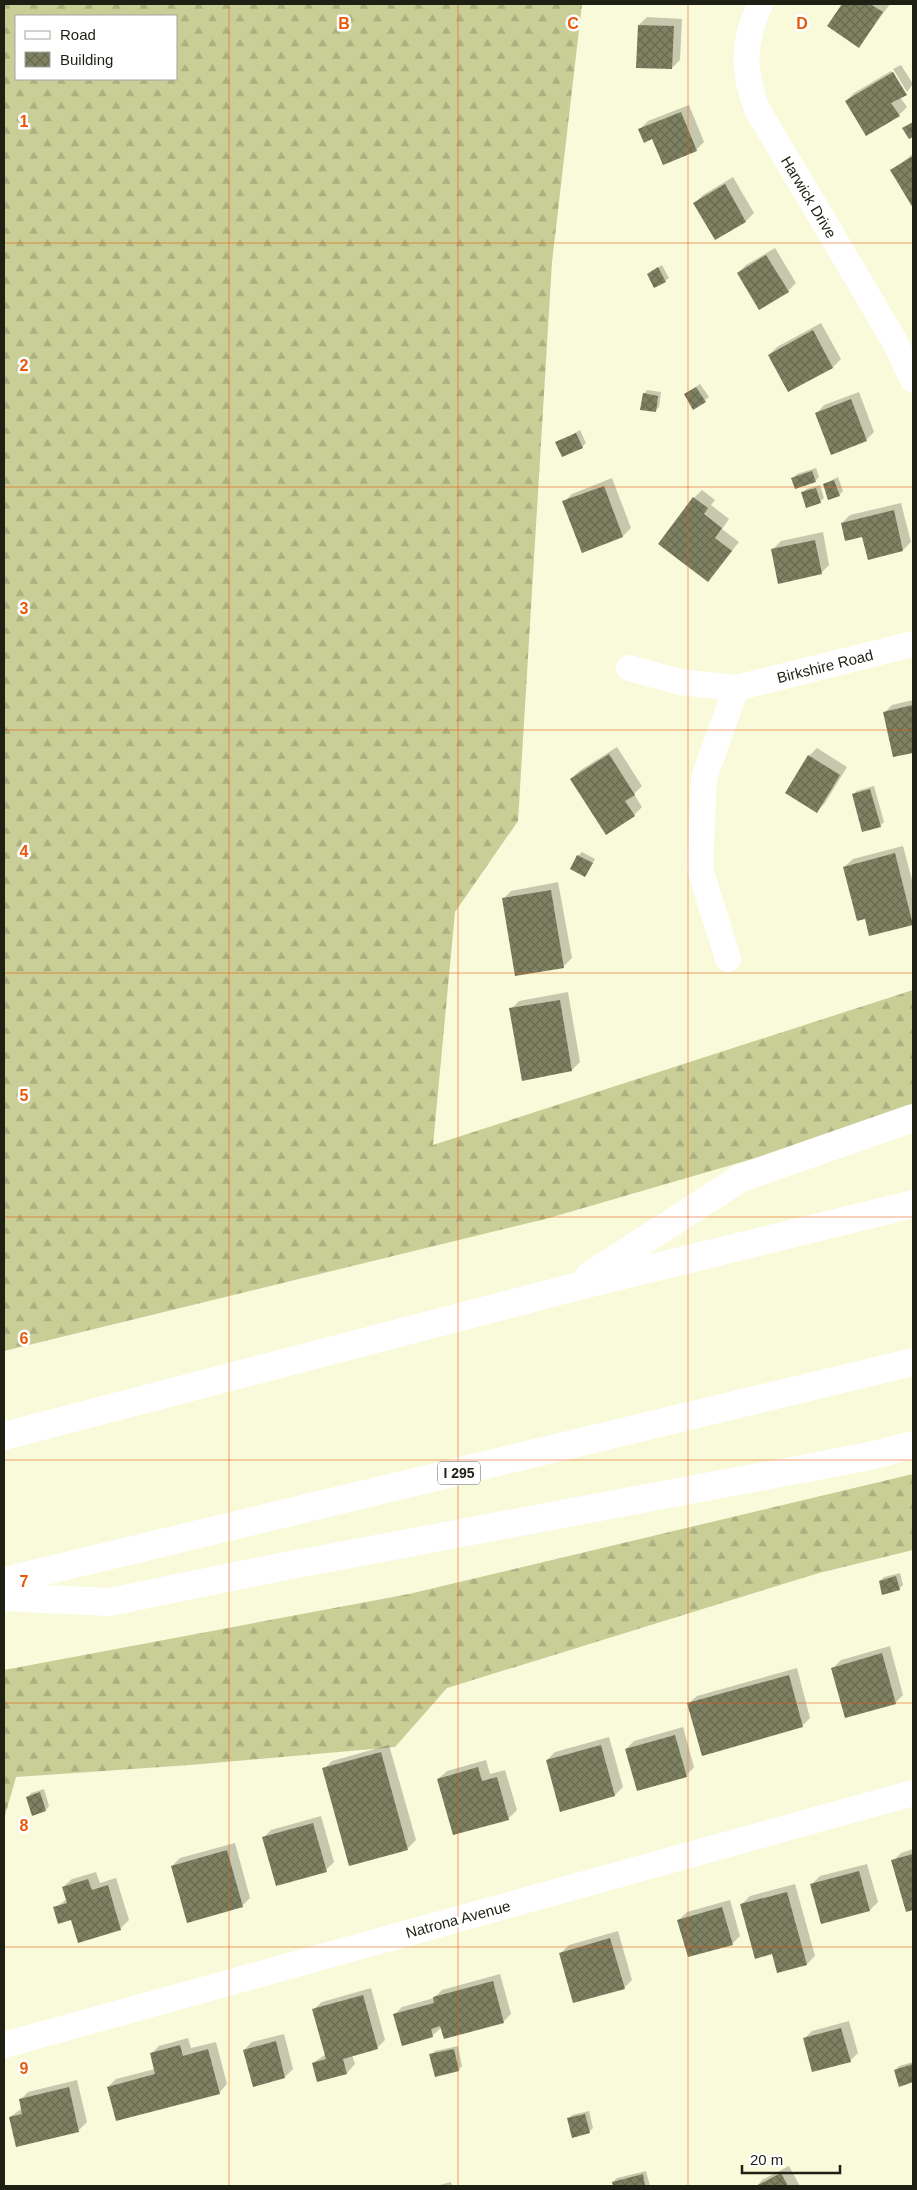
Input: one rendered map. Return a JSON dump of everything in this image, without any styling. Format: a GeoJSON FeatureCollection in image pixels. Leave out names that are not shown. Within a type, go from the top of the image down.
{"type":"FeatureCollection","features":[{"type":"Feature","properties":{"kind":"highway"},"geometry":{"type":"LineString","coordinates":[[571,1288],[741,1178],[913,1118]]}},
{"type":"Feature","properties":{"kind":"highway"},"geometry":{"type":"LineString","coordinates":[[754,1243],[913,1195]]}},
{"type":"Feature","properties":{"kind":"highway"},"geometry":{"type":"LineString","coordinates":[[4,1436],[571,1288],[913,1204]]}},
{"type":"Feature","properties":{"kind":"highway","name":"I 295"},"geometry":{"type":"LineString","coordinates":[[4,1581],[913,1362]]}},
{"type":"Feature","properties":{"kind":"highway"},"geometry":{"type":"LineString","coordinates":[[4,1597],[109,1602],[291,1565],[865,1457],[913,1445]]}},
{"type":"Feature","properties":{"kind":"street","name":"Harwick Drive"},"geometry":{"type":"LineString","coordinates":[[760,4],[750,27],[745,55],[748,85],[757,109],[894,340],[913,380]]}},
{"type":"Feature","properties":{"kind":"street","name":"Birkshire Road"},"geometry":{"type":"LineString","coordinates":[[629,668],[680,682],[736,688],[913,644]]}},
{"type":"Feature","properties":{"kind":"street"},"geometry":{"type":"LineString","coordinates":[[728,959],[700,869],[704,778],[736,688]]}},
{"type":"Feature","properties":{"kind":"street","name":"Natrona Avenue"},"geometry":{"type":"LineString","coordinates":[[4,2045],[913,1793]]}},
{"type":"Feature","properties":{"kind":"green space"},"geometry":{"type":"Polygon","coordinates":[[[582,4],[552,262],[518,821],[455,912],[433,1145],[913,990],[913,1112],[549,1218],[4,1351],[4,5],[582,4]]]}},
{"type":"Feature","properties":{"kind":"green space"},"geometry":{"type":"Polygon","coordinates":[[[913,1474],[913,1550],[819,1573],[447,1688],[395,1747],[190,1765],[16,1777],[4,1819],[4,1670],[409,1594],[913,1474]]]}},
{"type":"Feature","properties":{"kind":"building"},"geometry":{"type":"Polygon","coordinates":[[[842,4],[870,4],[883,12],[859,48],[827,26],[842,4]]]}},
{"type":"Feature","properties":{"kind":"building"},"geometry":{"type":"Polygon","coordinates":[[[638,25],[674,26],[672,69],[636,68],[638,25]]]}},
{"type":"Feature","properties":{"kind":"building"},"geometry":{"type":"Polygon","coordinates":[[[893,72],[907,95],[891,103],[900,116],[866,136],[845,101],[893,72]]]}},
{"type":"Feature","properties":{"kind":"building"},"geometry":{"type":"Polygon","coordinates":[[[681,112],[697,151],[663,165],[652,139],[644,143],[638,129],[681,112]]]}},
{"type":"Feature","properties":{"kind":"building"},"geometry":{"type":"Polygon","coordinates":[[[913,122],[913,137],[909,139],[902,128],[913,122]]]}},
{"type":"Feature","properties":{"kind":"building"},"geometry":{"type":"Polygon","coordinates":[[[913,156],[913,208],[890,170],[913,156]]]}},
{"type":"Feature","properties":{"kind":"building"},"geometry":{"type":"Polygon","coordinates":[[[725,184],[746,222],[715,240],[693,203],[725,184]]]}},
{"type":"Feature","properties":{"kind":"building"},"geometry":{"type":"Polygon","coordinates":[[[766,255],[789,292],[759,310],[737,273],[766,255]]]}},
{"type":"Feature","properties":{"kind":"building"},"geometry":{"type":"Polygon","coordinates":[[[658,267],[666,282],[654,288],[647,274],[658,267]]]}},
{"type":"Feature","properties":{"kind":"building"},"geometry":{"type":"Polygon","coordinates":[[[813,330],[833,368],[788,392],[768,355],[813,330]]]}},
{"type":"Feature","properties":{"kind":"building"},"geometry":{"type":"Polygon","coordinates":[[[696,387],[706,402],[693,410],[684,394],[696,387]]]}},
{"type":"Feature","properties":{"kind":"building"},"geometry":{"type":"Polygon","coordinates":[[[643,393],[658,396],[656,412],[640,410],[643,393]]]}},
{"type":"Feature","properties":{"kind":"building"},"geometry":{"type":"Polygon","coordinates":[[[851,399],[867,441],[831,455],[815,413],[851,399]]]}},
{"type":"Feature","properties":{"kind":"building"},"geometry":{"type":"Polygon","coordinates":[[[576,433],[583,448],[562,457],[555,442],[576,433]]]}},
{"type":"Feature","properties":{"kind":"building"},"geometry":{"type":"Polygon","coordinates":[[[812,471],[816,482],[795,489],[791,478],[812,471]]]}},
{"type":"Feature","properties":{"kind":"building"},"geometry":{"type":"Polygon","coordinates":[[[834,480],[840,496],[828,500],[823,484],[834,480]]]}},
{"type":"Feature","properties":{"kind":"building"},"geometry":{"type":"Polygon","coordinates":[[[604,486],[623,537],[582,553],[562,501],[604,486]]]}},
{"type":"Feature","properties":{"kind":"building"},"geometry":{"type":"Polygon","coordinates":[[[816,488],[821,503],[806,508],[801,492],[816,488]]]}},
{"type":"Feature","properties":{"kind":"building"},"geometry":{"type":"Polygon","coordinates":[[[693,497],[708,508],[704,514],[722,528],[715,538],[732,551],[708,582],[658,544],[693,497]]]}},
{"type":"Feature","properties":{"kind":"building"},"geometry":{"type":"Polygon","coordinates":[[[894,510],[903,551],[868,560],[862,537],[845,541],[841,523],[894,510]]]}},
{"type":"Feature","properties":{"kind":"building"},"geometry":{"type":"Polygon","coordinates":[[[815,540],[822,574],[778,584],[771,549],[815,540]]]}},
{"type":"Feature","properties":{"kind":"building"},"geometry":{"type":"Polygon","coordinates":[[[913,705],[913,753],[893,757],[883,712],[913,705]]]}},
{"type":"Feature","properties":{"kind":"building"},"geometry":{"type":"Polygon","coordinates":[[[609,754],[635,795],[625,801],[635,816],[606,835],[570,779],[609,754]]]}},
{"type":"Feature","properties":{"kind":"building"},"geometry":{"type":"Polygon","coordinates":[[[808,755],[840,775],[817,813],[785,793],[808,755]]]}},
{"type":"Feature","properties":{"kind":"building"},"geometry":{"type":"Polygon","coordinates":[[[870,789],[881,827],[862,832],[852,794],[870,789]]]}},
{"type":"Feature","properties":{"kind":"building"},"geometry":{"type":"Polygon","coordinates":[[[895,853],[913,925],[869,936],[865,919],[857,921],[843,867],[895,853]]]}},
{"type":"Feature","properties":{"kind":"building"},"geometry":{"type":"Polygon","coordinates":[[[577,855],[593,863],[585,877],[570,869],[577,855]]]}},
{"type":"Feature","properties":{"kind":"building"},"geometry":{"type":"Polygon","coordinates":[[[551,890],[564,968],[515,976],[502,898],[551,890]]]}},
{"type":"Feature","properties":{"kind":"building"},"geometry":{"type":"Polygon","coordinates":[[[560,1000],[572,1071],[522,1081],[509,1008],[560,1000]]]}},
{"type":"Feature","properties":{"kind":"building"},"geometry":{"type":"Polygon","coordinates":[[[896,1576],[900,1590],[882,1595],[879,1581],[896,1576]]]}},
{"type":"Feature","properties":{"kind":"building"},"geometry":{"type":"Polygon","coordinates":[[[882,1653],[896,1704],[845,1718],[831,1668],[882,1653]]]}},
{"type":"Feature","properties":{"kind":"building"},"geometry":{"type":"Polygon","coordinates":[[[789,1675],[803,1727],[702,1756],[687,1703],[789,1675]]]}},
{"type":"Feature","properties":{"kind":"building"},"geometry":{"type":"Polygon","coordinates":[[[675,1735],[687,1777],[637,1791],[625,1749],[675,1735]]]}},
{"type":"Feature","properties":{"kind":"building"},"geometry":{"type":"Polygon","coordinates":[[[601,1745],[615,1796],[560,1812],[546,1760],[601,1745]]]}},
{"type":"Feature","properties":{"kind":"building"},"geometry":{"type":"Polygon","coordinates":[[[381,1752],[408,1850],[349,1866],[322,1768],[381,1752]]]}},
{"type":"Feature","properties":{"kind":"building"},"geometry":{"type":"Polygon","coordinates":[[[478,1767],[482,1781],[497,1777],[509,1820],[453,1835],[437,1779],[478,1767]]]}},
{"type":"Feature","properties":{"kind":"building"},"geometry":{"type":"Polygon","coordinates":[[[40,1792],[46,1811],[32,1816],[26,1797],[40,1792]]]}},
{"type":"Feature","properties":{"kind":"building"},"geometry":{"type":"Polygon","coordinates":[[[313,1823],[327,1872],[276,1886],[262,1837],[313,1823]]]}},
{"type":"Feature","properties":{"kind":"building"},"geometry":{"type":"Polygon","coordinates":[[[227,1850],[243,1907],[187,1923],[171,1866],[227,1850]]]}},
{"type":"Feature","properties":{"kind":"building"},"geometry":{"type":"Polygon","coordinates":[[[913,1854],[913,1910],[906,1912],[891,1860],[913,1854]]]}},
{"type":"Feature","properties":{"kind":"building"},"geometry":{"type":"Polygon","coordinates":[[[859,1871],[870,1911],[821,1924],[810,1884],[859,1871]]]}},
{"type":"Feature","properties":{"kind":"building"},"geometry":{"type":"Polygon","coordinates":[[[88,1879],[92,1890],[108,1885],[121,1930],[78,1943],[71,1920],[58,1924],[53,1907],[67,1903],[62,1887],[88,1879]]]}},
{"type":"Feature","properties":{"kind":"building"},"geometry":{"type":"Polygon","coordinates":[[[787,1892],[807,1965],[777,1973],[772,1954],[755,1959],[740,1904],[787,1892]]]}},
{"type":"Feature","properties":{"kind":"building"},"geometry":{"type":"Polygon","coordinates":[[[722,1907],[733,1945],[688,1957],[677,1920],[722,1907]]]}},
{"type":"Feature","properties":{"kind":"building"},"geometry":{"type":"Polygon","coordinates":[[[610,1938],[625,1989],[573,2003],[559,1953],[610,1938]]]}},
{"type":"Feature","properties":{"kind":"building"},"geometry":{"type":"Polygon","coordinates":[[[493,1981],[504,2023],[444,2039],[440,2026],[431,2029],[433,2037],[402,2046],[393,2014],[434,2003],[433,1997],[493,1981]]]}},
{"type":"Feature","properties":{"kind":"building"},"geometry":{"type":"Polygon","coordinates":[[[363,1995],[378,2049],[343,2059],[347,2074],[317,2082],[312,2063],[326,2059],[312,2009],[363,1995]]]}},
{"type":"Feature","properties":{"kind":"building"},"geometry":{"type":"Polygon","coordinates":[[[841,2028],[851,2062],[812,2072],[803,2038],[841,2028]]]}},
{"type":"Feature","properties":{"kind":"building"},"geometry":{"type":"Polygon","coordinates":[[[276,2041],[285,2078],[253,2087],[243,2050],[276,2041]]]}},
{"type":"Feature","properties":{"kind":"building"},"geometry":{"type":"Polygon","coordinates":[[[180,2045],[183,2056],[208,2049],[220,2094],[116,2121],[107,2087],[155,2074],[150,2053],[180,2045]]]}},
{"type":"Feature","properties":{"kind":"building"},"geometry":{"type":"Polygon","coordinates":[[[454,2049],[459,2071],[435,2077],[429,2054],[454,2049]]]}},
{"type":"Feature","properties":{"kind":"building"},"geometry":{"type":"Polygon","coordinates":[[[913,2064],[913,2082],[899,2087],[894,2070],[913,2064]]]}},
{"type":"Feature","properties":{"kind":"building"},"geometry":{"type":"Polygon","coordinates":[[[69,2087],[79,2132],[16,2147],[9,2117],[22,2114],[19,2099],[69,2087]]]}},
{"type":"Feature","properties":{"kind":"building"},"geometry":{"type":"Polygon","coordinates":[[[585,2114],[590,2133],[572,2138],[567,2118],[585,2114]]]}},
{"type":"Feature","properties":{"kind":"building"},"geometry":{"type":"Polygon","coordinates":[[[781,2173],[788,2186],[756,2186],[781,2173]]]}},
{"type":"Feature","properties":{"kind":"building"},"geometry":{"type":"Polygon","coordinates":[[[643,2174],[645,2186],[613,2186],[612,2182],[643,2174]]]}}]}
